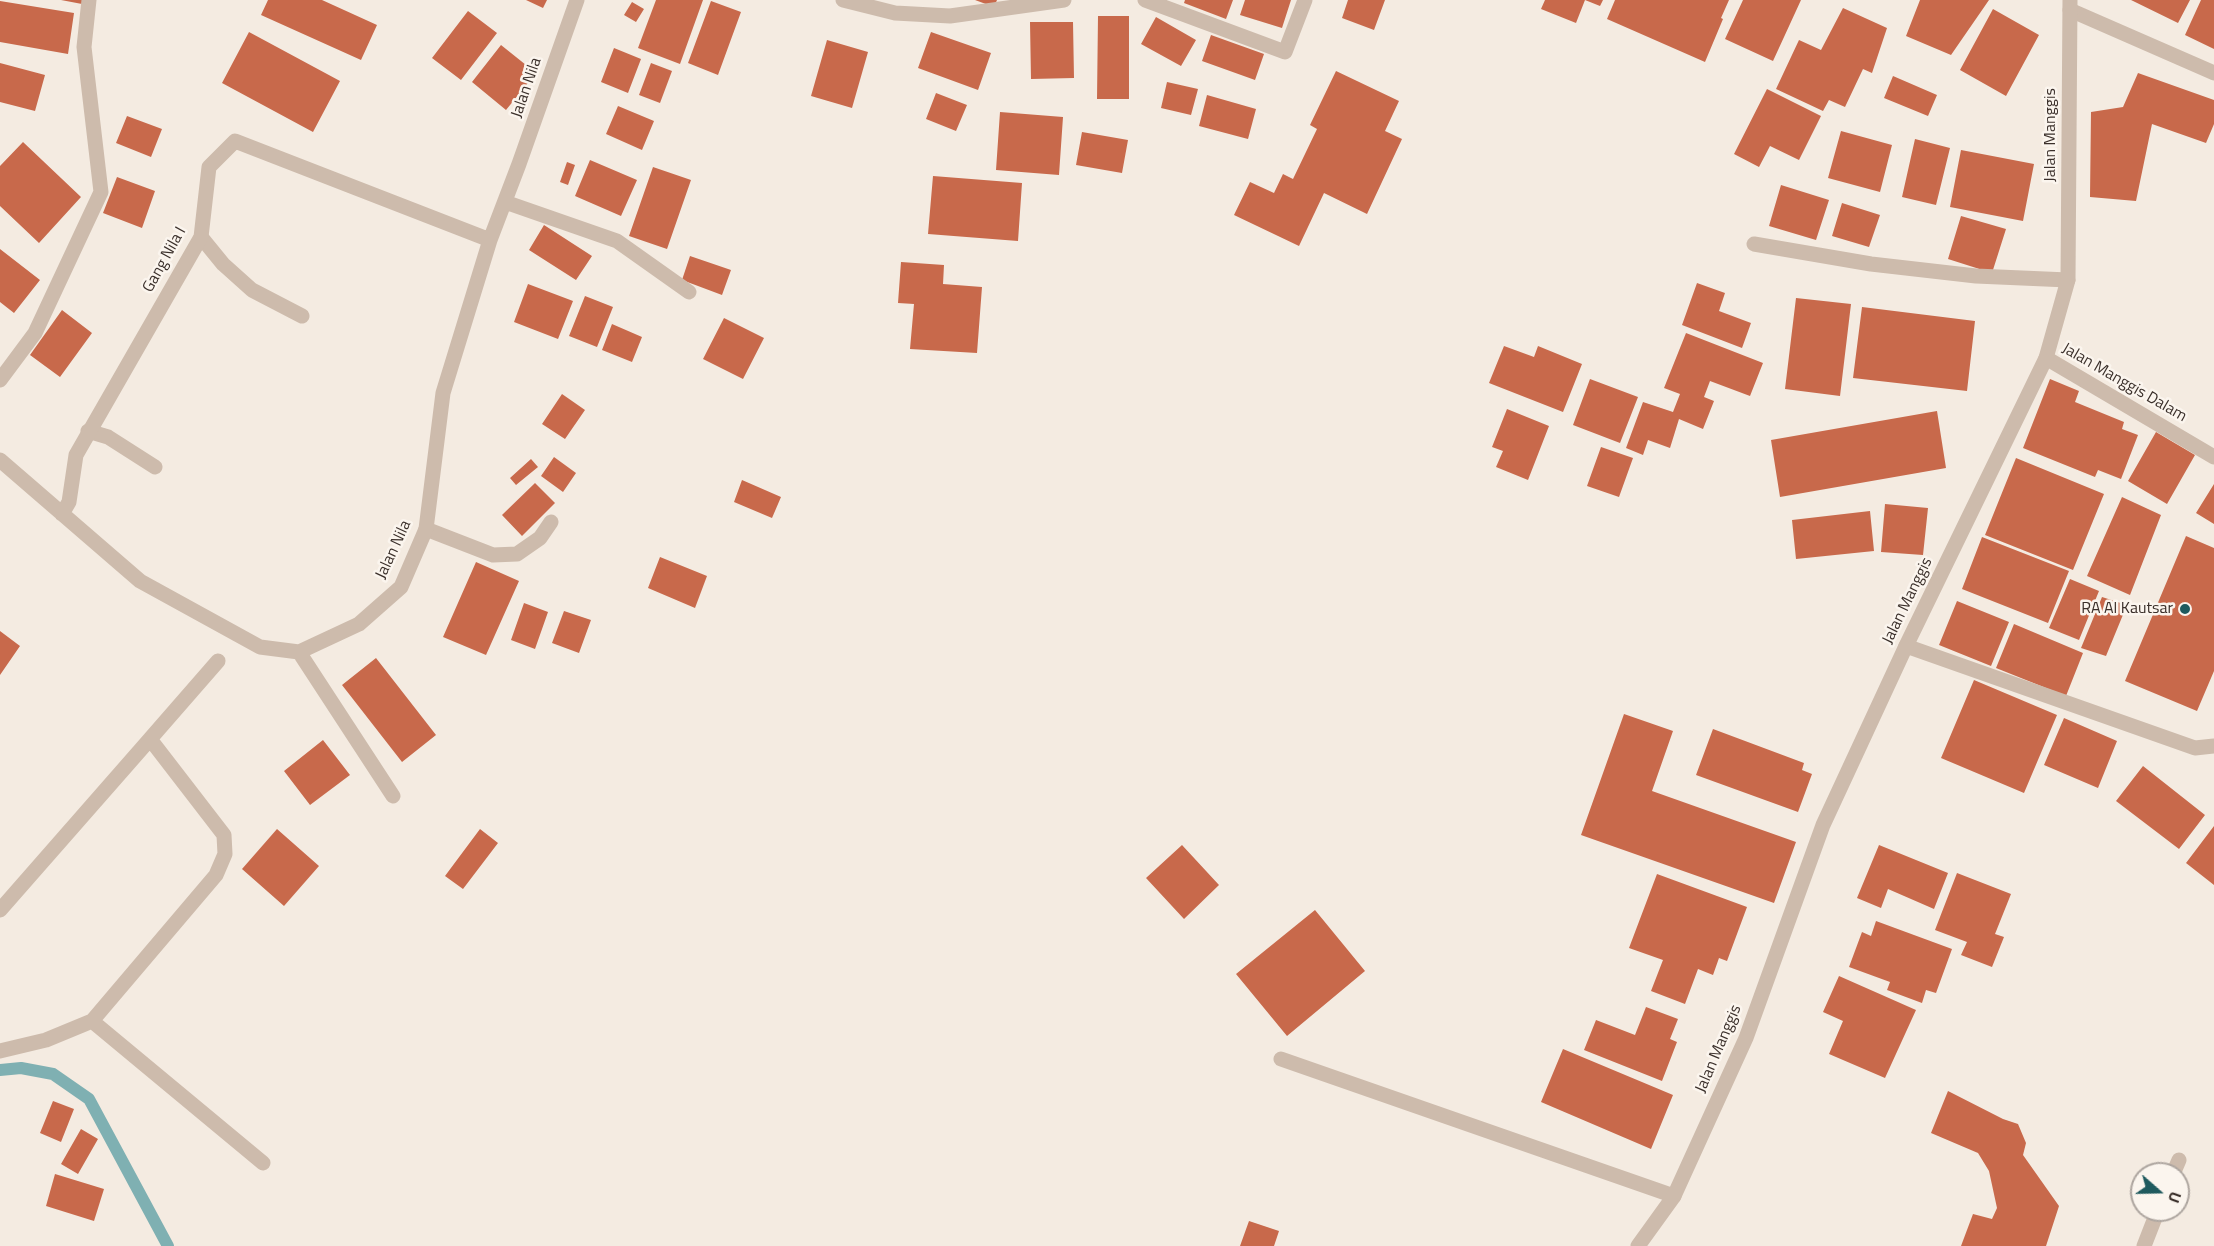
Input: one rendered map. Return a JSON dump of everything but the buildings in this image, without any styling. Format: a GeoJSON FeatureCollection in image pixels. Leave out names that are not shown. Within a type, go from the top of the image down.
{"type":"FeatureCollection","features":[{"type":"Feature","properties":{"kind":"street"},"geometry":{"type":"LineString","coordinates":[[0,380],[35,333],[101,192],[84,47],[89,0]]}},
{"type":"Feature","properties":{"kind":"street","name":"Jalan Nila"},"geometry":{"type":"LineString","coordinates":[[299,652],[359,624],[400,587],[426,529],[443,393],[490,240],[577,0]]}},
{"type":"Feature","properties":{"kind":"street"},"geometry":{"type":"LineString","coordinates":[[843,0],[896,13],[950,16],[1064,0]]}},
{"type":"Feature","properties":{"kind":"street"},"geometry":{"type":"LineString","coordinates":[[1145,0],[1285,52],[1305,0]]}},
{"type":"Feature","properties":{"kind":"street"},"geometry":{"type":"LineString","coordinates":[[2070,5],[2214,73]]}},
{"type":"Feature","properties":{"kind":"street","name":"Jalan Manggis"},"geometry":{"type":"LineString","coordinates":[[1638,1246],[1674,1196],[1746,1038],[1823,825],[1906,646],[2046,358],[2068,280],[2070,5]]}},
{"type":"Feature","properties":{"kind":"street","name":"Gang Nila I"},"geometry":{"type":"LineString","coordinates":[[62,514],[69,502],[76,455],[88,431],[201,237],[209,167],[235,141],[490,240]]}},
{"type":"Feature","properties":{"kind":"street"},"geometry":{"type":"LineString","coordinates":[[505,202],[617,241],[689,292]]}},
{"type":"Feature","properties":{"kind":"street"},"geometry":{"type":"LineString","coordinates":[[201,237],[223,264],[252,290],[302,316]]}},
{"type":"Feature","properties":{"kind":"street"},"geometry":{"type":"LineString","coordinates":[[1754,244],[1871,264],[1976,276],[2068,280]]}},
{"type":"Feature","properties":{"kind":"street","name":"Jalan Manggis Dalam"},"geometry":{"type":"LineString","coordinates":[[2046,358],[2214,457]]}},
{"type":"Feature","properties":{"kind":"street"},"geometry":{"type":"LineString","coordinates":[[88,431],[108,437],[155,467]]}},
{"type":"Feature","properties":{"kind":"street"},"geometry":{"type":"LineString","coordinates":[[0,460],[140,581],[260,646],[299,652],[393,796]]}},
{"type":"Feature","properties":{"kind":"street"},"geometry":{"type":"LineString","coordinates":[[426,529],[493,555],[517,554],[540,538],[551,522]]}},
{"type":"Feature","properties":{"kind":"street"},"geometry":{"type":"LineString","coordinates":[[1906,646],[2195,748],[2214,746]]}},
{"type":"Feature","properties":{"kind":"street"},"geometry":{"type":"LineString","coordinates":[[0,910],[218,662]]}},
{"type":"Feature","properties":{"kind":"street"},"geometry":{"type":"LineString","coordinates":[[0,1051],[46,1040],[92,1021],[216,875],[225,854],[224,835],[150,739]]}},
{"type":"Feature","properties":{"kind":"street"},"geometry":{"type":"LineString","coordinates":[[92,1021],[263,1163]]}},
{"type":"Feature","properties":{"kind":"street"},"geometry":{"type":"LineString","coordinates":[[1281,1059],[1674,1196]]}},
{"type":"Feature","properties":{"kind":"street"},"geometry":{"type":"LineString","coordinates":[[2144,1246],[2153,1222]]}},
{"type":"Feature","properties":{"kind":"waterway"},"geometry":{"type":"LineString","coordinates":[[0,1070],[21,1068],[53,1074],[89,1099],[168,1246]]}},
{"type":"Feature","properties":{"kind":"place","name":"RA Al Kautsar"},"geometry":{"type":"Point","coordinates":[2185,609]}}]}
